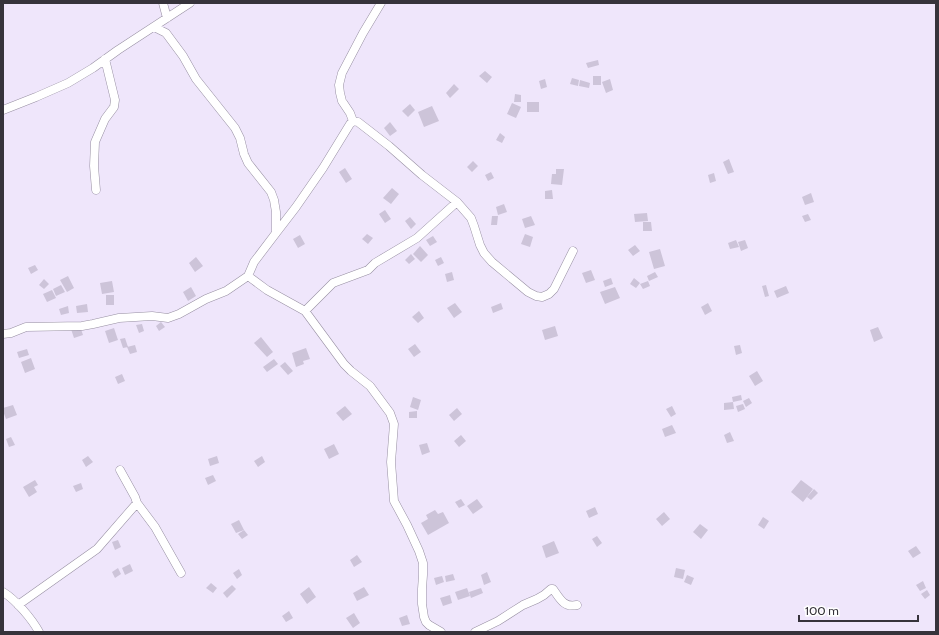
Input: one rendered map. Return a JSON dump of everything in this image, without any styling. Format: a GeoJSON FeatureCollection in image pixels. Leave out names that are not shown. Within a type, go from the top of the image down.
{"type":"FeatureCollection","features":[{"type":"Feature","properties":{"kind":"street"},"geometry":{"type":"LineString","coordinates":[[163,3],[167,18]]}},
{"type":"Feature","properties":{"kind":"street"},"geometry":{"type":"LineString","coordinates":[[3,110],[36,98],[68,83],[190,3]]}},
{"type":"Feature","properties":{"kind":"street"},"geometry":{"type":"LineString","coordinates":[[353,121],[350,113],[342,101],[339,85],[342,73],[381,3]]}},
{"type":"Feature","properties":{"kind":"street"},"geometry":{"type":"LineString","coordinates":[[154,26],[166,33],[183,56],[196,79],[229,121],[240,138],[248,163],[271,192],[276,212],[276,233]]}},
{"type":"Feature","properties":{"kind":"street"},"geometry":{"type":"LineString","coordinates":[[96,190],[94,166],[95,142],[105,119],[114,107],[115,100],[105,59]]}},
{"type":"Feature","properties":{"kind":"street"},"geometry":{"type":"LineString","coordinates":[[353,121],[358,122],[389,146],[422,175],[457,202],[471,218],[484,253],[492,262],[528,292],[542,297],[549,294],[554,289],[573,251]]}},
{"type":"Feature","properties":{"kind":"street"},"geometry":{"type":"LineString","coordinates":[[3,334],[11,333],[26,327],[82,326],[119,318],[137,316],[168,318],[226,291],[248,276],[254,262],[296,207],[353,121]]}},
{"type":"Feature","properties":{"kind":"street"},"geometry":{"type":"LineString","coordinates":[[305,312],[333,283],[368,270],[375,263],[417,238],[457,202]]}},
{"type":"Feature","properties":{"kind":"street"},"geometry":{"type":"LineString","coordinates":[[248,276],[267,290],[305,312],[344,364],[370,386],[390,413],[394,424],[391,462],[394,501],[407,525],[423,563],[422,604],[424,617],[426,622],[441,632]]}},
{"type":"Feature","properties":{"kind":"street"},"geometry":{"type":"LineString","coordinates":[[120,470],[135,497],[136,503],[155,527],[181,573]]}},
{"type":"Feature","properties":{"kind":"street"},"geometry":{"type":"LineString","coordinates":[[18,605],[97,549],[136,503]]}},
{"type":"Feature","properties":{"kind":"street"},"geometry":{"type":"LineString","coordinates":[[475,632],[544,595],[551,589],[553,589],[562,602],[568,606],[577,605]]}},
{"type":"Feature","properties":{"kind":"street"},"geometry":{"type":"LineString","coordinates":[[3,592],[18,605],[39,632]]}},
{"type":"Feature","properties":{"kind":"building"},"geometry":{"type":"Polygon","coordinates":[[[598,60],[599,65],[588,68],[586,63],[598,60]]]}},
{"type":"Feature","properties":{"kind":"building"},"geometry":{"type":"Polygon","coordinates":[[[485,71],[492,77],[487,83],[479,76],[485,71]]]}},
{"type":"Feature","properties":{"kind":"building"},"geometry":{"type":"Polygon","coordinates":[[[593,76],[601,76],[601,85],[593,85],[593,76]]]}},
{"type":"Feature","properties":{"kind":"building"},"geometry":{"type":"Polygon","coordinates":[[[572,78],[579,80],[578,86],[570,84],[572,78]]]}},
{"type":"Feature","properties":{"kind":"building"},"geometry":{"type":"Polygon","coordinates":[[[545,79],[547,87],[541,89],[539,81],[545,79]]]}},
{"type":"Feature","properties":{"kind":"building"},"geometry":{"type":"Polygon","coordinates":[[[610,79],[613,90],[606,93],[602,82],[610,79]]]}},
{"type":"Feature","properties":{"kind":"building"},"geometry":{"type":"Polygon","coordinates":[[[580,80],[590,83],[589,88],[579,86],[580,80]]]}},
{"type":"Feature","properties":{"kind":"building"},"geometry":{"type":"Polygon","coordinates":[[[454,84],[459,89],[450,98],[446,93],[454,84]]]}},
{"type":"Feature","properties":{"kind":"building"},"geometry":{"type":"Polygon","coordinates":[[[515,94],[521,95],[521,102],[514,102],[515,94]]]}},
{"type":"Feature","properties":{"kind":"building"},"geometry":{"type":"Polygon","coordinates":[[[527,102],[539,102],[539,112],[527,112],[527,102]]]}},
{"type":"Feature","properties":{"kind":"building"},"geometry":{"type":"Polygon","coordinates":[[[512,103],[521,107],[516,118],[507,114],[512,103]]]}},
{"type":"Feature","properties":{"kind":"building"},"geometry":{"type":"Polygon","coordinates":[[[410,104],[415,110],[408,117],[402,111],[410,104]]]}},
{"type":"Feature","properties":{"kind":"building"},"geometry":{"type":"Polygon","coordinates":[[[432,106],[439,121],[424,127],[418,112],[432,106]]]}},
{"type":"Feature","properties":{"kind":"building"},"geometry":{"type":"Polygon","coordinates":[[[390,122],[397,131],[390,136],[384,128],[390,122]]]}},
{"type":"Feature","properties":{"kind":"building"},"geometry":{"type":"Polygon","coordinates":[[[500,133],[505,137],[502,143],[496,140],[500,133]]]}},
{"type":"Feature","properties":{"kind":"building"},"geometry":{"type":"Polygon","coordinates":[[[729,159],[734,172],[728,174],[723,162],[729,159]]]}},
{"type":"Feature","properties":{"kind":"building"},"geometry":{"type":"Polygon","coordinates":[[[473,161],[478,166],[472,172],[467,167],[473,161]]]}},
{"type":"Feature","properties":{"kind":"building"},"geometry":{"type":"Polygon","coordinates":[[[345,168],[352,179],[346,183],[339,172],[345,168]]]}},
{"type":"Feature","properties":{"kind":"building"},"geometry":{"type":"Polygon","coordinates":[[[556,169],[564,169],[562,185],[551,184],[552,174],[556,174],[556,169]]]}},
{"type":"Feature","properties":{"kind":"building"},"geometry":{"type":"Polygon","coordinates":[[[491,172],[494,178],[488,181],[485,175],[491,172]]]}},
{"type":"Feature","properties":{"kind":"building"},"geometry":{"type":"Polygon","coordinates":[[[714,173],[716,181],[710,183],[708,175],[714,173]]]}},
{"type":"Feature","properties":{"kind":"building"},"geometry":{"type":"Polygon","coordinates":[[[392,188],[399,194],[391,204],[383,198],[392,188]]]}},
{"type":"Feature","properties":{"kind":"building"},"geometry":{"type":"Polygon","coordinates":[[[552,190],[553,199],[545,199],[545,191],[552,190]]]}},
{"type":"Feature","properties":{"kind":"building"},"geometry":{"type":"Polygon","coordinates":[[[811,193],[814,202],[805,205],[802,197],[811,193]]]}},
{"type":"Feature","properties":{"kind":"building"},"geometry":{"type":"Polygon","coordinates":[[[504,204],[507,212],[498,215],[496,207],[504,204]]]}},
{"type":"Feature","properties":{"kind":"building"},"geometry":{"type":"Polygon","coordinates":[[[385,210],[391,219],[385,223],[379,214],[385,210]]]}},
{"type":"Feature","properties":{"kind":"building"},"geometry":{"type":"Polygon","coordinates":[[[647,213],[648,221],[635,222],[634,214],[647,213]]]}},
{"type":"Feature","properties":{"kind":"building"},"geometry":{"type":"Polygon","coordinates":[[[808,214],[811,220],[805,222],[802,216],[808,214]]]}},
{"type":"Feature","properties":{"kind":"building"},"geometry":{"type":"Polygon","coordinates":[[[492,216],[498,216],[497,225],[491,225],[492,216]]]}},
{"type":"Feature","properties":{"kind":"building"},"geometry":{"type":"Polygon","coordinates":[[[531,216],[535,225],[525,228],[522,219],[531,216]]]}},
{"type":"Feature","properties":{"kind":"building"},"geometry":{"type":"Polygon","coordinates":[[[410,217],[416,224],[411,229],[405,221],[410,217]]]}},
{"type":"Feature","properties":{"kind":"building"},"geometry":{"type":"Polygon","coordinates":[[[643,222],[651,222],[652,231],[643,231],[643,222]]]}},
{"type":"Feature","properties":{"kind":"building"},"geometry":{"type":"Polygon","coordinates":[[[367,234],[373,238],[368,244],[362,239],[367,234]]]}},
{"type":"Feature","properties":{"kind":"building"},"geometry":{"type":"Polygon","coordinates":[[[525,234],[533,237],[530,247],[521,244],[525,234]]]}},
{"type":"Feature","properties":{"kind":"building"},"geometry":{"type":"Polygon","coordinates":[[[300,235],[305,244],[298,248],[293,239],[300,235]]]}},
{"type":"Feature","properties":{"kind":"building"},"geometry":{"type":"Polygon","coordinates":[[[433,236],[437,242],[430,246],[426,240],[433,236]]]}},
{"type":"Feature","properties":{"kind":"building"},"geometry":{"type":"Polygon","coordinates":[[[736,240],[739,247],[730,249],[728,243],[736,240]]]}},
{"type":"Feature","properties":{"kind":"building"},"geometry":{"type":"Polygon","coordinates":[[[745,240],[748,248],[741,251],[738,242],[745,240]]]}},
{"type":"Feature","properties":{"kind":"building"},"geometry":{"type":"Polygon","coordinates":[[[635,245],[640,251],[633,256],[628,250],[635,245]]]}},
{"type":"Feature","properties":{"kind":"building"},"geometry":{"type":"Polygon","coordinates":[[[420,246],[428,255],[421,262],[413,254],[420,246]]]}},
{"type":"Feature","properties":{"kind":"building"},"geometry":{"type":"Polygon","coordinates":[[[660,249],[665,266],[654,269],[649,252],[660,249]]]}},
{"type":"Feature","properties":{"kind":"building"},"geometry":{"type":"Polygon","coordinates":[[[411,254],[415,259],[409,264],[405,260],[411,254]]]}},
{"type":"Feature","properties":{"kind":"building"},"geometry":{"type":"Polygon","coordinates":[[[196,257],[203,266],[195,272],[189,263],[196,257]]]}},
{"type":"Feature","properties":{"kind":"building"},"geometry":{"type":"Polygon","coordinates":[[[441,257],[444,263],[438,266],[435,260],[441,257]]]}},
{"type":"Feature","properties":{"kind":"building"},"geometry":{"type":"Polygon","coordinates":[[[35,265],[38,270],[31,274],[28,268],[35,265]]]}},
{"type":"Feature","properties":{"kind":"building"},"geometry":{"type":"Polygon","coordinates":[[[591,270],[595,280],[586,283],[582,273],[591,270]]]}},
{"type":"Feature","properties":{"kind":"building"},"geometry":{"type":"Polygon","coordinates":[[[452,272],[454,280],[447,282],[445,274],[452,272]]]}},
{"type":"Feature","properties":{"kind":"building"},"geometry":{"type":"Polygon","coordinates":[[[655,272],[658,277],[649,281],[647,276],[655,272]]]}},
{"type":"Feature","properties":{"kind":"building"},"geometry":{"type":"Polygon","coordinates":[[[68,276],[74,288],[67,292],[60,280],[68,276]]]}},
{"type":"Feature","properties":{"kind":"building"},"geometry":{"type":"Polygon","coordinates":[[[611,278],[613,284],[605,287],[603,281],[611,278]]]}},
{"type":"Feature","properties":{"kind":"building"},"geometry":{"type":"Polygon","coordinates":[[[634,278],[640,283],[636,288],[630,284],[634,278]]]}},
{"type":"Feature","properties":{"kind":"building"},"geometry":{"type":"Polygon","coordinates":[[[44,279],[49,284],[44,289],[39,285],[44,279]]]}},
{"type":"Feature","properties":{"kind":"building"},"geometry":{"type":"Polygon","coordinates":[[[112,281],[114,292],[102,294],[100,283],[112,281]]]}},
{"type":"Feature","properties":{"kind":"building"},"geometry":{"type":"Polygon","coordinates":[[[648,281],[650,286],[643,289],[640,284],[648,281]]]}},
{"type":"Feature","properties":{"kind":"building"},"geometry":{"type":"Polygon","coordinates":[[[61,285],[65,292],[56,296],[53,289],[61,285]]]}},
{"type":"Feature","properties":{"kind":"building"},"geometry":{"type":"Polygon","coordinates":[[[766,285],[769,296],[765,297],[762,286],[766,285]]]}},
{"type":"Feature","properties":{"kind":"building"},"geometry":{"type":"Polygon","coordinates":[[[786,286],[789,293],[777,298],[774,291],[786,286]]]}},
{"type":"Feature","properties":{"kind":"building"},"geometry":{"type":"Polygon","coordinates":[[[191,287],[196,296],[188,301],[183,292],[191,287]]]}},
{"type":"Feature","properties":{"kind":"building"},"geometry":{"type":"Polygon","coordinates":[[[615,287],[620,298],[605,304],[600,292],[615,287]]]}},
{"type":"Feature","properties":{"kind":"building"},"geometry":{"type":"Polygon","coordinates":[[[52,290],[56,298],[47,302],[43,294],[52,290]]]}},
{"type":"Feature","properties":{"kind":"building"},"geometry":{"type":"Polygon","coordinates":[[[106,295],[114,295],[114,305],[106,305],[106,295]]]}},
{"type":"Feature","properties":{"kind":"building"},"geometry":{"type":"Polygon","coordinates":[[[455,303],[462,312],[454,318],[447,308],[455,303]]]}},
{"type":"Feature","properties":{"kind":"building"},"geometry":{"type":"Polygon","coordinates":[[[501,303],[503,309],[493,313],[491,307],[501,303]]]}},
{"type":"Feature","properties":{"kind":"building"},"geometry":{"type":"Polygon","coordinates":[[[708,303],[712,311],[705,315],[701,307],[708,303]]]}},
{"type":"Feature","properties":{"kind":"building"},"geometry":{"type":"Polygon","coordinates":[[[87,304],[88,312],[77,313],[76,306],[87,304]]]}},
{"type":"Feature","properties":{"kind":"building"},"geometry":{"type":"Polygon","coordinates":[[[68,306],[69,313],[61,315],[59,309],[68,306]]]}},
{"type":"Feature","properties":{"kind":"building"},"geometry":{"type":"Polygon","coordinates":[[[419,311],[424,318],[418,323],[412,317],[419,311]]]}},
{"type":"Feature","properties":{"kind":"building"},"geometry":{"type":"Polygon","coordinates":[[[161,322],[165,327],[159,331],[156,326],[161,322]]]}},
{"type":"Feature","properties":{"kind":"building"},"geometry":{"type":"Polygon","coordinates":[[[142,324],[144,331],[139,333],[136,325],[142,324]]]}},
{"type":"Feature","properties":{"kind":"building"},"geometry":{"type":"Polygon","coordinates":[[[80,326],[83,335],[74,338],[71,329],[80,326]]]}},
{"type":"Feature","properties":{"kind":"building"},"geometry":{"type":"Polygon","coordinates":[[[555,326],[558,336],[545,340],[542,330],[555,326]]]}},
{"type":"Feature","properties":{"kind":"building"},"geometry":{"type":"Polygon","coordinates":[[[878,327],[883,338],[874,342],[870,330],[878,327]]]}},
{"type":"Feature","properties":{"kind":"building"},"geometry":{"type":"Polygon","coordinates":[[[114,328],[118,340],[109,343],[105,331],[114,328]]]}},
{"type":"Feature","properties":{"kind":"building"},"geometry":{"type":"Polygon","coordinates":[[[261,337],[273,352],[267,357],[254,343],[261,337]]]}},
{"type":"Feature","properties":{"kind":"building"},"geometry":{"type":"Polygon","coordinates":[[[125,338],[128,347],[123,348],[120,339],[125,338]]]}},
{"type":"Feature","properties":{"kind":"building"},"geometry":{"type":"Polygon","coordinates":[[[415,344],[421,352],[414,357],[408,349],[415,344]]]}},
{"type":"Feature","properties":{"kind":"building"},"geometry":{"type":"Polygon","coordinates":[[[135,345],[137,352],[130,354],[127,347],[135,345]]]}},
{"type":"Feature","properties":{"kind":"building"},"geometry":{"type":"Polygon","coordinates":[[[740,345],[742,353],[736,355],[734,346],[740,345]]]}},
{"type":"Feature","properties":{"kind":"building"},"geometry":{"type":"Polygon","coordinates":[[[306,348],[310,359],[303,361],[304,364],[296,367],[292,353],[306,348]]]}},
{"type":"Feature","properties":{"kind":"building"},"geometry":{"type":"Polygon","coordinates":[[[27,349],[29,355],[19,358],[17,352],[27,349]]]}},
{"type":"Feature","properties":{"kind":"building"},"geometry":{"type":"Polygon","coordinates":[[[31,358],[35,369],[25,373],[21,362],[31,358]]]}},
{"type":"Feature","properties":{"kind":"building"},"geometry":{"type":"Polygon","coordinates":[[[274,359],[278,364],[267,372],[263,367],[274,359]]]}},
{"type":"Feature","properties":{"kind":"building"},"geometry":{"type":"Polygon","coordinates":[[[285,362],[293,371],[288,375],[280,366],[285,362]]]}},
{"type":"Feature","properties":{"kind":"building"},"geometry":{"type":"Polygon","coordinates":[[[757,371],[763,381],[755,386],[749,376],[757,371]]]}},
{"type":"Feature","properties":{"kind":"building"},"geometry":{"type":"Polygon","coordinates":[[[122,374],[125,381],[118,384],[115,377],[122,374]]]}},
{"type":"Feature","properties":{"kind":"building"},"geometry":{"type":"Polygon","coordinates":[[[741,395],[742,400],[733,402],[732,397],[741,395]]]}},
{"type":"Feature","properties":{"kind":"building"},"geometry":{"type":"Polygon","coordinates":[[[413,397],[421,400],[418,410],[410,407],[413,397]]]}},
{"type":"Feature","properties":{"kind":"building"},"geometry":{"type":"Polygon","coordinates":[[[749,398],[752,403],[746,407],[743,401],[749,398]]]}},
{"type":"Feature","properties":{"kind":"building"},"geometry":{"type":"Polygon","coordinates":[[[733,402],[734,409],[724,410],[724,403],[733,402]]]}},
{"type":"Feature","properties":{"kind":"building"},"geometry":{"type":"Polygon","coordinates":[[[743,404],[745,409],[738,412],[736,406],[743,404]]]}},
{"type":"Feature","properties":{"kind":"building"},"geometry":{"type":"Polygon","coordinates":[[[13,405],[17,415],[6,419],[3,408],[13,405]]]}},
{"type":"Feature","properties":{"kind":"building"},"geometry":{"type":"Polygon","coordinates":[[[345,406],[352,414],[343,421],[336,413],[345,406]]]}},
{"type":"Feature","properties":{"kind":"building"},"geometry":{"type":"Polygon","coordinates":[[[672,406],[676,414],[671,417],[666,409],[672,406]]]}},
{"type":"Feature","properties":{"kind":"building"},"geometry":{"type":"Polygon","coordinates":[[[457,408],[462,414],[454,421],[449,415],[457,408]]]}},
{"type":"Feature","properties":{"kind":"building"},"geometry":{"type":"Polygon","coordinates":[[[417,411],[417,418],[409,418],[409,412],[417,411]]]}},
{"type":"Feature","properties":{"kind":"building"},"geometry":{"type":"Polygon","coordinates":[[[672,425],[676,433],[665,437],[662,429],[672,425]]]}},
{"type":"Feature","properties":{"kind":"building"},"geometry":{"type":"Polygon","coordinates":[[[730,432],[734,441],[727,443],[724,435],[730,432]]]}},
{"type":"Feature","properties":{"kind":"building"},"geometry":{"type":"Polygon","coordinates":[[[461,435],[466,441],[459,447],[454,441],[461,435]]]}},
{"type":"Feature","properties":{"kind":"building"},"geometry":{"type":"Polygon","coordinates":[[[11,437],[15,445],[9,447],[6,439],[11,437]]]}},
{"type":"Feature","properties":{"kind":"building"},"geometry":{"type":"Polygon","coordinates":[[[427,443],[430,452],[422,455],[419,445],[427,443]]]}},
{"type":"Feature","properties":{"kind":"building"},"geometry":{"type":"Polygon","coordinates":[[[334,444],[339,454],[329,459],[324,449],[334,444]]]}},
{"type":"Feature","properties":{"kind":"building"},"geometry":{"type":"Polygon","coordinates":[[[88,456],[93,462],[86,467],[82,460],[88,456]]]}},
{"type":"Feature","properties":{"kind":"building"},"geometry":{"type":"Polygon","coordinates":[[[217,456],[219,463],[210,466],[208,459],[217,456]]]}},
{"type":"Feature","properties":{"kind":"building"},"geometry":{"type":"Polygon","coordinates":[[[262,456],[265,462],[258,467],[254,461],[262,456]]]}},
{"type":"Feature","properties":{"kind":"building"},"geometry":{"type":"Polygon","coordinates":[[[213,475],[216,481],[208,485],[205,478],[213,475]]]}},
{"type":"Feature","properties":{"kind":"building"},"geometry":{"type":"Polygon","coordinates":[[[35,480],[38,485],[34,487],[37,492],[29,497],[23,487],[35,480]]]}},
{"type":"Feature","properties":{"kind":"building"},"geometry":{"type":"Polygon","coordinates":[[[801,480],[813,489],[803,502],[791,492],[801,480]]]}},
{"type":"Feature","properties":{"kind":"building"},"geometry":{"type":"Polygon","coordinates":[[[81,483],[83,489],[76,492],[73,486],[81,483]]]}},
{"type":"Feature","properties":{"kind":"building"},"geometry":{"type":"Polygon","coordinates":[[[814,489],[818,493],[811,500],[807,497],[814,489]]]}},
{"type":"Feature","properties":{"kind":"building"},"geometry":{"type":"Polygon","coordinates":[[[461,499],[465,505],[459,508],[455,502],[461,499]]]}},
{"type":"Feature","properties":{"kind":"building"},"geometry":{"type":"Polygon","coordinates":[[[477,499],[483,507],[473,514],[467,506],[477,499]]]}},
{"type":"Feature","properties":{"kind":"building"},"geometry":{"type":"Polygon","coordinates":[[[595,507],[598,514],[589,518],[586,511],[595,507]]]}},
{"type":"Feature","properties":{"kind":"building"},"geometry":{"type":"Polygon","coordinates":[[[435,510],[438,514],[443,512],[449,523],[428,535],[421,523],[428,519],[426,515],[435,510]]]}},
{"type":"Feature","properties":{"kind":"building"},"geometry":{"type":"Polygon","coordinates":[[[664,512],[670,519],[662,526],[656,519],[664,512]]]}},
{"type":"Feature","properties":{"kind":"building"},"geometry":{"type":"Polygon","coordinates":[[[763,517],[769,521],[764,529],[758,525],[763,517]]]}},
{"type":"Feature","properties":{"kind":"building"},"geometry":{"type":"Polygon","coordinates":[[[239,520],[244,530],[236,533],[231,524],[239,520]]]}},
{"type":"Feature","properties":{"kind":"building"},"geometry":{"type":"Polygon","coordinates":[[[700,524],[708,530],[701,539],[693,532],[700,524]]]}},
{"type":"Feature","properties":{"kind":"building"},"geometry":{"type":"Polygon","coordinates":[[[244,530],[248,535],[242,539],[238,534],[244,530]]]}},
{"type":"Feature","properties":{"kind":"building"},"geometry":{"type":"Polygon","coordinates":[[[597,536],[602,543],[597,547],[592,539],[597,536]]]}},
{"type":"Feature","properties":{"kind":"building"},"geometry":{"type":"Polygon","coordinates":[[[118,540],[121,547],[115,550],[112,542],[118,540]]]}},
{"type":"Feature","properties":{"kind":"building"},"geometry":{"type":"Polygon","coordinates":[[[554,541],[559,553],[546,558],[542,546],[554,541]]]}},
{"type":"Feature","properties":{"kind":"building"},"geometry":{"type":"Polygon","coordinates":[[[916,546],[921,553],[913,558],[908,551],[916,546]]]}},
{"type":"Feature","properties":{"kind":"building"},"geometry":{"type":"Polygon","coordinates":[[[357,555],[362,562],[354,567],[350,560],[357,555]]]}},
{"type":"Feature","properties":{"kind":"building"},"geometry":{"type":"Polygon","coordinates":[[[130,564],[133,571],[125,575],[122,568],[130,564]]]}},
{"type":"Feature","properties":{"kind":"building"},"geometry":{"type":"Polygon","coordinates":[[[118,568],[121,574],[115,578],[112,572],[118,568]]]}},
{"type":"Feature","properties":{"kind":"building"},"geometry":{"type":"Polygon","coordinates":[[[676,568],[685,570],[683,579],[674,577],[676,568]]]}},
{"type":"Feature","properties":{"kind":"building"},"geometry":{"type":"Polygon","coordinates":[[[239,569],[242,575],[237,579],[233,573],[239,569]]]}},
{"type":"Feature","properties":{"kind":"building"},"geometry":{"type":"Polygon","coordinates":[[[487,572],[491,582],[484,585],[481,575],[487,572]]]}},
{"type":"Feature","properties":{"kind":"building"},"geometry":{"type":"Polygon","coordinates":[[[453,574],[455,580],[446,582],[445,576],[453,574]]]}},
{"type":"Feature","properties":{"kind":"building"},"geometry":{"type":"Polygon","coordinates":[[[687,575],[694,578],[691,585],[684,582],[687,575]]]}},
{"type":"Feature","properties":{"kind":"building"},"geometry":{"type":"Polygon","coordinates":[[[442,576],[444,582],[436,585],[434,578],[442,576]]]}},
{"type":"Feature","properties":{"kind":"building"},"geometry":{"type":"Polygon","coordinates":[[[923,581],[926,588],[920,591],[916,585],[923,581]]]}},
{"type":"Feature","properties":{"kind":"building"},"geometry":{"type":"Polygon","coordinates":[[[211,583],[217,588],[213,593],[206,588],[211,583]]]}},
{"type":"Feature","properties":{"kind":"building"},"geometry":{"type":"Polygon","coordinates":[[[232,585],[236,589],[227,598],[223,593],[232,585]]]}},
{"type":"Feature","properties":{"kind":"building"},"geometry":{"type":"Polygon","coordinates":[[[309,587],[316,597],[307,604],[300,594],[309,587]]]}},
{"type":"Feature","properties":{"kind":"building"},"geometry":{"type":"Polygon","coordinates":[[[364,587],[369,595],[357,601],[353,593],[364,587]]]}},
{"type":"Feature","properties":{"kind":"building"},"geometry":{"type":"Polygon","coordinates":[[[467,588],[470,596],[458,600],[455,592],[467,588]]]}},
{"type":"Feature","properties":{"kind":"building"},"geometry":{"type":"Polygon","coordinates":[[[481,588],[483,593],[471,598],[469,592],[481,588]]]}},
{"type":"Feature","properties":{"kind":"building"},"geometry":{"type":"Polygon","coordinates":[[[927,590],[930,595],[925,599],[921,594],[927,590]]]}},
{"type":"Feature","properties":{"kind":"building"},"geometry":{"type":"Polygon","coordinates":[[[450,595],[452,603],[443,606],[440,598],[450,595]]]}},
{"type":"Feature","properties":{"kind":"building"},"geometry":{"type":"Polygon","coordinates":[[[289,611],[293,618],[286,622],[282,616],[289,611]]]}},
{"type":"Feature","properties":{"kind":"building"},"geometry":{"type":"Polygon","coordinates":[[[354,613],[360,623],[353,628],[346,618],[354,613]]]}},
{"type":"Feature","properties":{"kind":"building"},"geometry":{"type":"Polygon","coordinates":[[[407,615],[410,624],[402,626],[399,618],[407,615]]]}}]}
